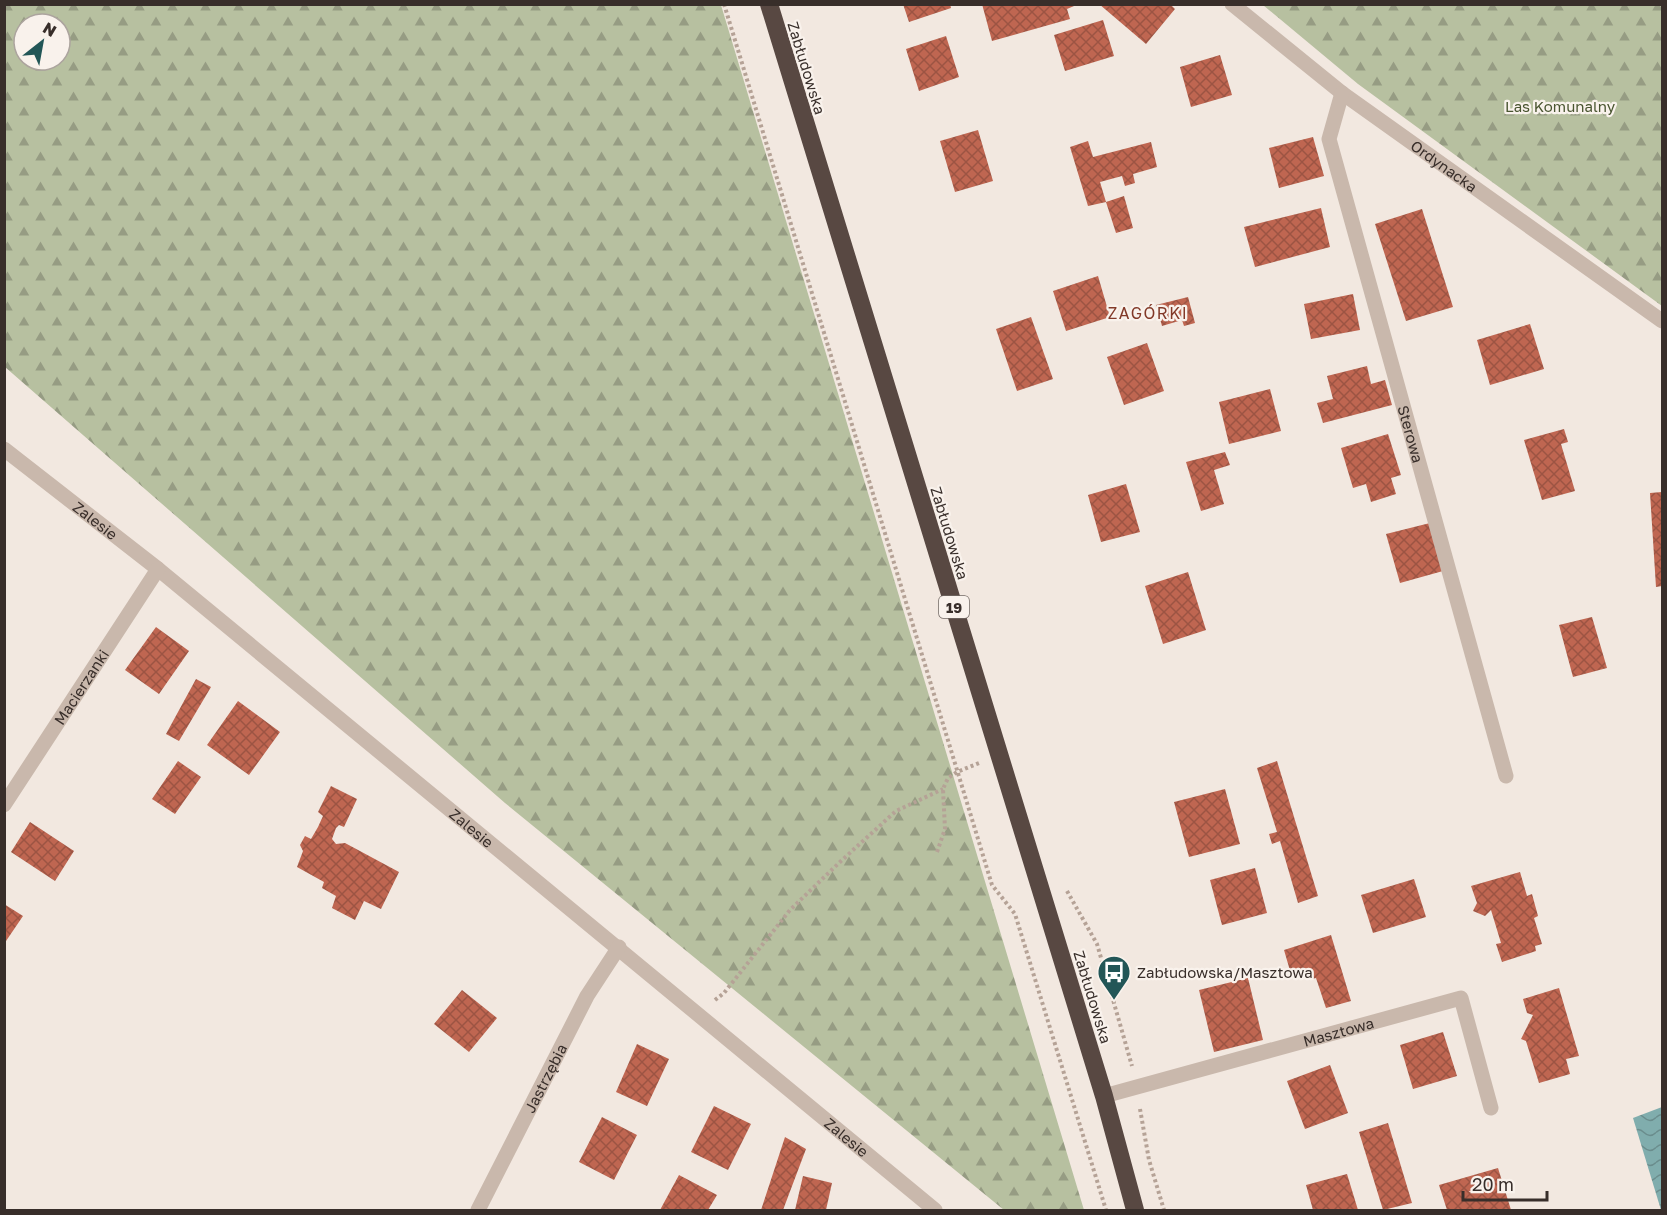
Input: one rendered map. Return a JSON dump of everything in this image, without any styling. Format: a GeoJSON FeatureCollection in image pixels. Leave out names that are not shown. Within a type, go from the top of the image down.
{"type":"FeatureCollection","features":[{"type":"Feature","properties":{"kind":"highway","name":"Zabłudowska"},"geometry":{"type":"LineString","coordinates":[[769,4],[1104,1096],[1135,1210]]}},
{"type":"Feature","properties":{"kind":"street","name":"Ordynacka"},"geometry":{"type":"LineString","coordinates":[[1232,4],[1342,93],[1662,321]]}},
{"type":"Feature","properties":{"kind":"street","name":"Sterowa"},"geometry":{"type":"LineString","coordinates":[[1342,93],[1329,139],[1506,776]]}},
{"type":"Feature","properties":{"kind":"street","name":"Zalesie"},"geometry":{"type":"LineString","coordinates":[[4,449],[158,570],[619,947],[935,1210]]}},
{"type":"Feature","properties":{"kind":"street","name":"Macierzanki"},"geometry":{"type":"LineString","coordinates":[[4,805],[158,570]]}},
{"type":"Feature","properties":{"kind":"street","name":"Jastrzębia"},"geometry":{"type":"LineString","coordinates":[[478,1210],[587,996],[619,947]]}},
{"type":"Feature","properties":{"kind":"street","name":"Masztowa"},"geometry":{"type":"LineString","coordinates":[[1104,1096],[1461,998],[1491,1108]]}},
{"type":"Feature","properties":{"kind":"path"},"geometry":{"type":"LineString","coordinates":[[724,4],[992,885],[1015,914],[1106,1210]]}},
{"type":"Feature","properties":{"kind":"path"},"geometry":{"type":"LineString","coordinates":[[937,852],[945,829],[943,789],[948,778],[957,772],[1000,756]]}},
{"type":"Feature","properties":{"kind":"path"},"geometry":{"type":"LineString","coordinates":[[697,1012],[724,993],[790,910],[896,811],[943,789]]}},
{"type":"Feature","properties":{"kind":"path"},"geometry":{"type":"LineString","coordinates":[[1064,880],[1097,944],[1130,1055],[1149,1160],[1164,1210]]}},
{"type":"Feature","properties":{"kind":"green space"},"geometry":{"type":"Polygon","coordinates":[[[5,4],[721,5],[1084,1210],[1004,1210],[505,803],[5,367],[5,4]]]}},
{"type":"Feature","properties":{"kind":"green space","name":"Las Komunalny"},"geometry":{"type":"Polygon","coordinates":[[[1263,5],[1662,5],[1662,306],[1358,84],[1263,5]]]}},
{"type":"Feature","properties":{"kind":"water"},"geometry":{"type":"Polygon","coordinates":[[[1662,1107],[1662,1210],[1661,1210],[1633,1118],[1662,1107]]]}},
{"type":"Feature","properties":{"kind":"building"},"geometry":{"type":"Polygon","coordinates":[[[903,4],[950,4],[951,8],[909,22],[903,4]]]}},
{"type":"Feature","properties":{"kind":"building"},"geometry":{"type":"Polygon","coordinates":[[[982,4],[1074,4],[1074,6],[1067,9],[1070,19],[992,41],[982,4]]]}},
{"type":"Feature","properties":{"kind":"building"},"geometry":{"type":"Polygon","coordinates":[[[1099,4],[1170,4],[1175,9],[1146,44],[1099,4]]]}},
{"type":"Feature","properties":{"kind":"building"},"geometry":{"type":"Polygon","coordinates":[[[1103,20],[1114,56],[1065,71],[1054,35],[1103,20]]]}},
{"type":"Feature","properties":{"kind":"building"},"geometry":{"type":"Polygon","coordinates":[[[946,36],[959,77],[919,91],[906,49],[946,36]]]}},
{"type":"Feature","properties":{"kind":"building"},"geometry":{"type":"Polygon","coordinates":[[[1220,55],[1232,95],[1191,107],[1180,67],[1220,55]]]}},
{"type":"Feature","properties":{"kind":"building"},"geometry":{"type":"Polygon","coordinates":[[[978,130],[993,181],[955,192],[940,141],[978,130]]]}},
{"type":"Feature","properties":{"kind":"building"},"geometry":{"type":"Polygon","coordinates":[[[1313,137],[1324,176],[1279,188],[1269,148],[1313,137]]]}},
{"type":"Feature","properties":{"kind":"building"},"geometry":{"type":"Polygon","coordinates":[[[1088,141],[1093,157],[1151,142],[1157,167],[1133,174],[1135,183],[1125,186],[1122,176],[1100,182],[1106,202],[1088,206],[1070,147],[1088,141]]]}},
{"type":"Feature","properties":{"kind":"building"},"geometry":{"type":"Polygon","coordinates":[[[1124,196],[1133,228],[1116,233],[1106,202],[1124,196]]]}},
{"type":"Feature","properties":{"kind":"building"},"geometry":{"type":"Polygon","coordinates":[[[1321,208],[1330,247],[1255,267],[1244,227],[1321,208]]]}},
{"type":"Feature","properties":{"kind":"building"},"geometry":{"type":"Polygon","coordinates":[[[1422,209],[1453,307],[1406,321],[1375,224],[1422,209]]]}},
{"type":"Feature","properties":{"kind":"building"},"geometry":{"type":"Polygon","coordinates":[[[1098,276],[1110,317],[1066,331],[1053,291],[1098,276]]]}},
{"type":"Feature","properties":{"kind":"building"},"geometry":{"type":"Polygon","coordinates":[[[1353,294],[1360,330],[1311,339],[1304,304],[1353,294]]]}},
{"type":"Feature","properties":{"kind":"building"},"geometry":{"type":"Polygon","coordinates":[[[1188,297],[1195,323],[1184,326],[1182,320],[1162,326],[1156,305],[1188,297]]]}},
{"type":"Feature","properties":{"kind":"building"},"geometry":{"type":"Polygon","coordinates":[[[1031,317],[1053,379],[1017,391],[996,329],[1031,317]]]}},
{"type":"Feature","properties":{"kind":"building"},"geometry":{"type":"Polygon","coordinates":[[[1530,324],[1544,369],[1490,385],[1477,340],[1530,324]]]}},
{"type":"Feature","properties":{"kind":"building"},"geometry":{"type":"Polygon","coordinates":[[[1147,343],[1164,391],[1124,405],[1107,357],[1147,343]]]}},
{"type":"Feature","properties":{"kind":"building"},"geometry":{"type":"Polygon","coordinates":[[[1367,366],[1371,384],[1385,380],[1392,405],[1323,423],[1317,403],[1333,399],[1327,376],[1367,366]]]}},
{"type":"Feature","properties":{"kind":"building"},"geometry":{"type":"Polygon","coordinates":[[[1270,389],[1281,431],[1229,444],[1219,402],[1270,389]]]}},
{"type":"Feature","properties":{"kind":"building"},"geometry":{"type":"Polygon","coordinates":[[[1564,429],[1568,442],[1561,444],[1575,491],[1542,500],[1524,440],[1564,429]]]}},
{"type":"Feature","properties":{"kind":"building"},"geometry":{"type":"Polygon","coordinates":[[[1388,434],[1401,475],[1391,478],[1396,494],[1371,502],[1366,484],[1353,488],[1341,448],[1388,434]]]}},
{"type":"Feature","properties":{"kind":"building"},"geometry":{"type":"Polygon","coordinates":[[[1225,452],[1230,465],[1214,470],[1224,504],[1201,511],[1186,462],[1225,452]]]}},
{"type":"Feature","properties":{"kind":"building"},"geometry":{"type":"Polygon","coordinates":[[[1126,484],[1140,532],[1101,542],[1088,495],[1126,484]]]}},
{"type":"Feature","properties":{"kind":"building"},"geometry":{"type":"Polygon","coordinates":[[[1662,492],[1662,586],[1656,587],[1650,493],[1662,492]]]}},
{"type":"Feature","properties":{"kind":"building"},"geometry":{"type":"Polygon","coordinates":[[[1430,523],[1443,571],[1400,583],[1386,534],[1430,523]]]}},
{"type":"Feature","properties":{"kind":"building"},"geometry":{"type":"Polygon","coordinates":[[[1188,572],[1206,630],[1163,644],[1145,586],[1188,572]]]}},
{"type":"Feature","properties":{"kind":"building"},"geometry":{"type":"Polygon","coordinates":[[[1592,617],[1607,668],[1573,677],[1559,625],[1592,617]]]}},
{"type":"Feature","properties":{"kind":"building"},"geometry":{"type":"Polygon","coordinates":[[[156,627],[189,651],[159,694],[125,670],[156,627]]]}},
{"type":"Feature","properties":{"kind":"building"},"geometry":{"type":"Polygon","coordinates":[[[196,679],[211,687],[179,741],[166,734],[196,679]]]}},
{"type":"Feature","properties":{"kind":"building"},"geometry":{"type":"Polygon","coordinates":[[[238,701],[280,732],[249,775],[207,745],[238,701]]]}},
{"type":"Feature","properties":{"kind":"building"},"geometry":{"type":"Polygon","coordinates":[[[178,761],[201,777],[175,814],[152,799],[178,761]]]}},
{"type":"Feature","properties":{"kind":"building"},"geometry":{"type":"Polygon","coordinates":[[[1277,761],[1318,896],[1298,903],[1280,841],[1272,844],[1269,834],[1277,832],[1257,768],[1277,761]]]}},
{"type":"Feature","properties":{"kind":"building"},"geometry":{"type":"Polygon","coordinates":[[[331,786],[357,799],[344,827],[339,825],[336,828],[332,839],[336,844],[345,843],[399,872],[381,909],[364,901],[355,920],[332,908],[336,896],[322,888],[324,882],[297,867],[303,851],[300,845],[305,836],[311,839],[318,827],[323,816],[318,812],[331,786]]]}},
{"type":"Feature","properties":{"kind":"building"},"geometry":{"type":"Polygon","coordinates":[[[1225,789],[1240,844],[1189,857],[1174,802],[1225,789]]]}},
{"type":"Feature","properties":{"kind":"building"},"geometry":{"type":"Polygon","coordinates":[[[30,822],[74,851],[55,881],[11,852],[30,822]]]}},
{"type":"Feature","properties":{"kind":"building"},"geometry":{"type":"Polygon","coordinates":[[[1255,868],[1267,913],[1222,925],[1210,880],[1255,868]]]}},
{"type":"Feature","properties":{"kind":"building"},"geometry":{"type":"Polygon","coordinates":[[[1520,872],[1527,896],[1532,894],[1538,916],[1534,918],[1542,944],[1535,946],[1536,951],[1502,962],[1496,944],[1501,943],[1491,910],[1485,916],[1473,911],[1477,903],[1471,886],[1520,872]]]}},
{"type":"Feature","properties":{"kind":"building"},"geometry":{"type":"Polygon","coordinates":[[[1414,879],[1426,917],[1373,933],[1361,895],[1414,879]]]}},
{"type":"Feature","properties":{"kind":"building"},"geometry":{"type":"Polygon","coordinates":[[[4,904],[23,916],[4,944],[4,904]]]}},
{"type":"Feature","properties":{"kind":"building"},"geometry":{"type":"Polygon","coordinates":[[[1331,935],[1351,1001],[1326,1008],[1316,978],[1307,980],[1304,970],[1291,974],[1284,950],[1331,935]]]}},
{"type":"Feature","properties":{"kind":"building"},"geometry":{"type":"Polygon","coordinates":[[[1248,978],[1263,1040],[1214,1052],[1199,990],[1248,978]]]}},
{"type":"Feature","properties":{"kind":"building"},"geometry":{"type":"Polygon","coordinates":[[[1559,988],[1579,1056],[1566,1059],[1570,1074],[1539,1083],[1526,1041],[1521,1039],[1533,1015],[1527,1013],[1523,999],[1559,988]]]}},
{"type":"Feature","properties":{"kind":"building"},"geometry":{"type":"Polygon","coordinates":[[[462,990],[497,1018],[469,1052],[434,1024],[462,990]]]}},
{"type":"Feature","properties":{"kind":"building"},"geometry":{"type":"Polygon","coordinates":[[[1443,1032],[1457,1076],[1413,1089],[1400,1045],[1443,1032]]]}},
{"type":"Feature","properties":{"kind":"building"},"geometry":{"type":"Polygon","coordinates":[[[637,1044],[669,1059],[647,1106],[616,1092],[637,1044]]]}},
{"type":"Feature","properties":{"kind":"building"},"geometry":{"type":"Polygon","coordinates":[[[1330,1065],[1348,1113],[1305,1129],[1287,1081],[1330,1065]]]}},
{"type":"Feature","properties":{"kind":"building"},"geometry":{"type":"Polygon","coordinates":[[[714,1106],[751,1124],[728,1170],[691,1152],[714,1106]]]}},
{"type":"Feature","properties":{"kind":"building"},"geometry":{"type":"Polygon","coordinates":[[[602,1117],[637,1135],[614,1180],[579,1162],[602,1117]]]}},
{"type":"Feature","properties":{"kind":"building"},"geometry":{"type":"Polygon","coordinates":[[[1388,1123],[1412,1203],[1383,1210],[1359,1132],[1388,1123]]]}},
{"type":"Feature","properties":{"kind":"building"},"geometry":{"type":"Polygon","coordinates":[[[785,1137],[806,1149],[783,1210],[761,1210],[785,1137]]]}},
{"type":"Feature","properties":{"kind":"building"},"geometry":{"type":"Polygon","coordinates":[[[1498,1168],[1511,1210],[1447,1210],[1439,1185],[1498,1168]]]}},
{"type":"Feature","properties":{"kind":"building"},"geometry":{"type":"Polygon","coordinates":[[[1347,1174],[1358,1210],[1313,1210],[1306,1185],[1347,1174]]]}},
{"type":"Feature","properties":{"kind":"building"},"geometry":{"type":"Polygon","coordinates":[[[679,1175],[717,1195],[708,1210],[660,1210],[679,1175]]]}},
{"type":"Feature","properties":{"kind":"building"},"geometry":{"type":"Polygon","coordinates":[[[803,1176],[832,1183],[826,1210],[795,1210],[803,1176]]]}},
{"type":"Feature","properties":{"kind":"place","name":"Zabłudowska/Masztowa"},"geometry":{"type":"Point","coordinates":[1114,1001]}},
{"type":"Feature","properties":{"kind":"district","name":"ZAGÓRKI"},"geometry":{"type":"Point","coordinates":[1148,313]}}]}
